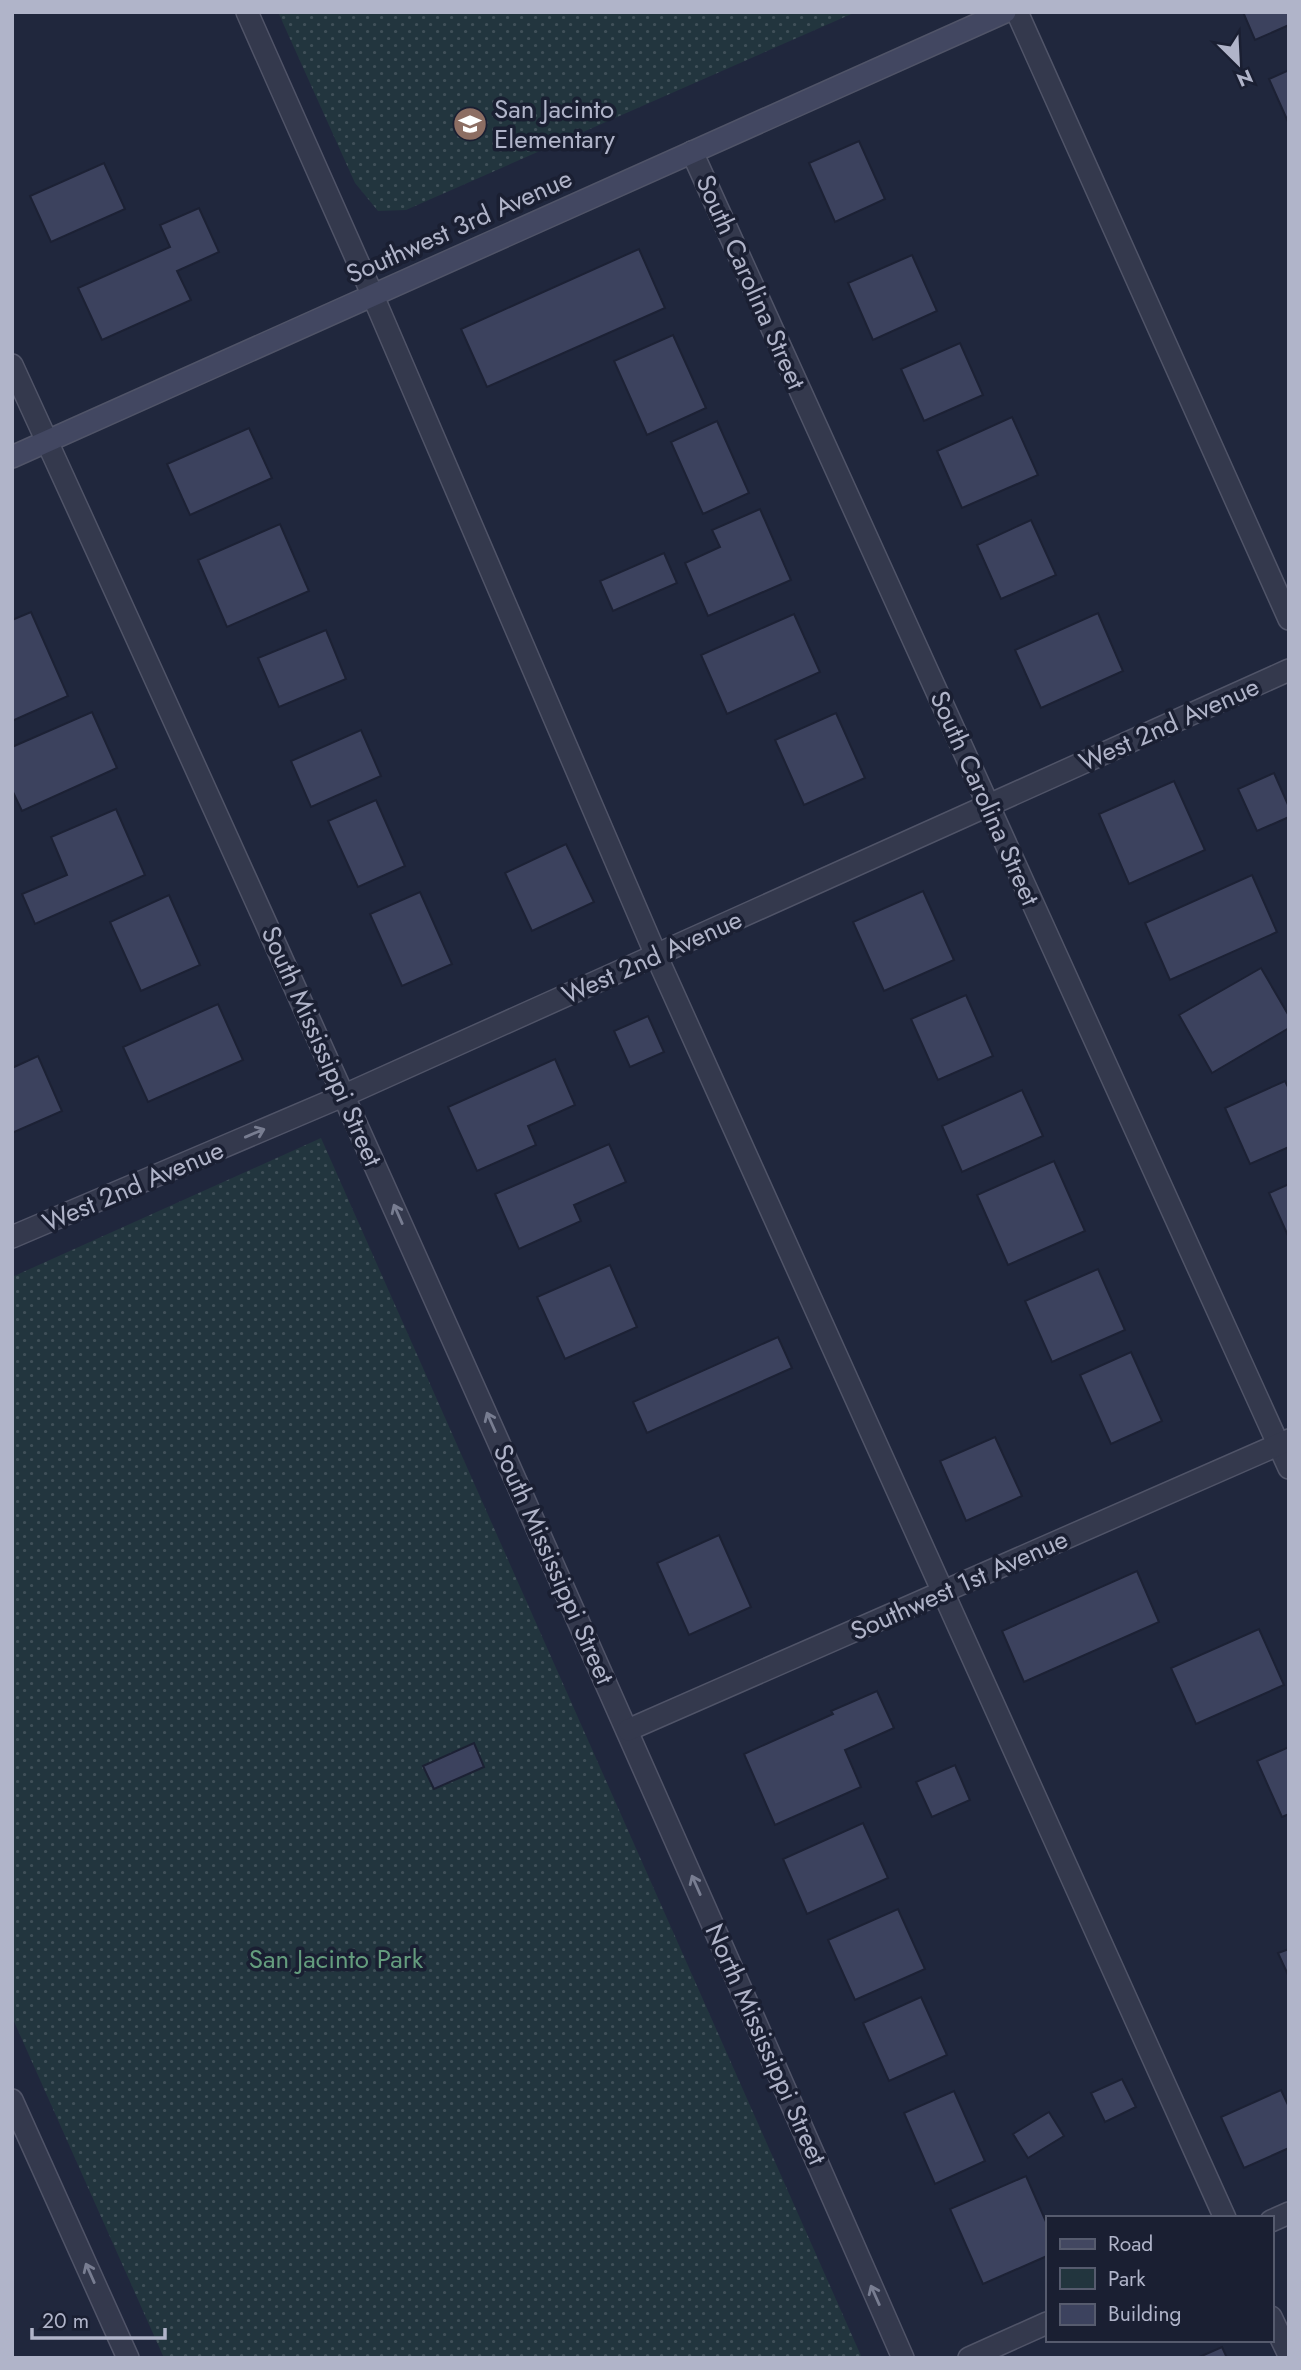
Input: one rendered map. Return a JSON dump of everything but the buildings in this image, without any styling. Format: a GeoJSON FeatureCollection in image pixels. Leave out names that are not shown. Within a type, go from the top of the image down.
{"type":"FeatureCollection","features":[{"type":"Feature","properties":{"kind":"main road","name":"Southwest 3rd Avenue"},"geometry":{"type":"LineString","coordinates":[[12,457],[1004,12]]}},
{"type":"Feature","properties":{"kind":"street"},"geometry":{"type":"LineString","coordinates":[[247,12],[373,296],[656,955],[1224,2216]]}},
{"type":"Feature","properties":{"kind":"street"},"geometry":{"type":"LineString","coordinates":[[1017,12],[1289,619]]}},
{"type":"Feature","properties":{"kind":"street","name":"South Carolina Street"},"geometry":{"type":"LineString","coordinates":[[692,152],[988,805],[1284,1442],[1289,1468]]}},
{"type":"Feature","properties":{"kind":"street","name":"South Mississippi Street"},"geometry":{"type":"LineString","coordinates":[[12,365],[345,1095],[628,1730]]}},
{"type":"Feature","properties":{"kind":"street","name":"West 2nd Avenue"},"geometry":{"type":"LineString","coordinates":[[12,1237],[345,1095],[1289,670]]}},
{"type":"Feature","properties":{"kind":"street","name":"Southwest 1st Avenue"},"geometry":{"type":"LineString","coordinates":[[628,1730],[1284,1442]]}},
{"type":"Feature","properties":{"kind":"street","name":"North Mississippi Street"},"geometry":{"type":"LineString","coordinates":[[628,1730],[903,2358]]}},
{"type":"Feature","properties":{"kind":"street"},"geometry":{"type":"LineString","coordinates":[[12,2100],[128,2358]]}},
{"type":"Feature","properties":{"kind":"street"},"geometry":{"type":"LineString","coordinates":[[1273,2220],[1289,2213]]}},
{"type":"Feature","properties":{"kind":"street"},"geometry":{"type":"LineString","coordinates":[[1273,2321],[1289,2355]]}},
{"type":"Feature","properties":{"kind":"street"},"geometry":{"type":"LineString","coordinates":[[969,2358],[1046,2322]]}},
{"type":"Feature","properties":{"kind":"green space","name":"San Jacinto Elementary"},"geometry":{"type":"Polygon","coordinates":[[[278,12],[856,12],[406,210],[378,211],[355,183],[278,12]]]}},
{"type":"Feature","properties":{"kind":"green space","name":"San Jacinto Park"},"geometry":{"type":"Polygon","coordinates":[[[321,1138],[862,2358],[164,2358],[12,2017],[12,1277],[321,1138]]]}},
{"type":"Feature","properties":{"kind":"place","name":"San Jacinto Elementary"},"geometry":{"type":"Point","coordinates":[470,124]}}]}
